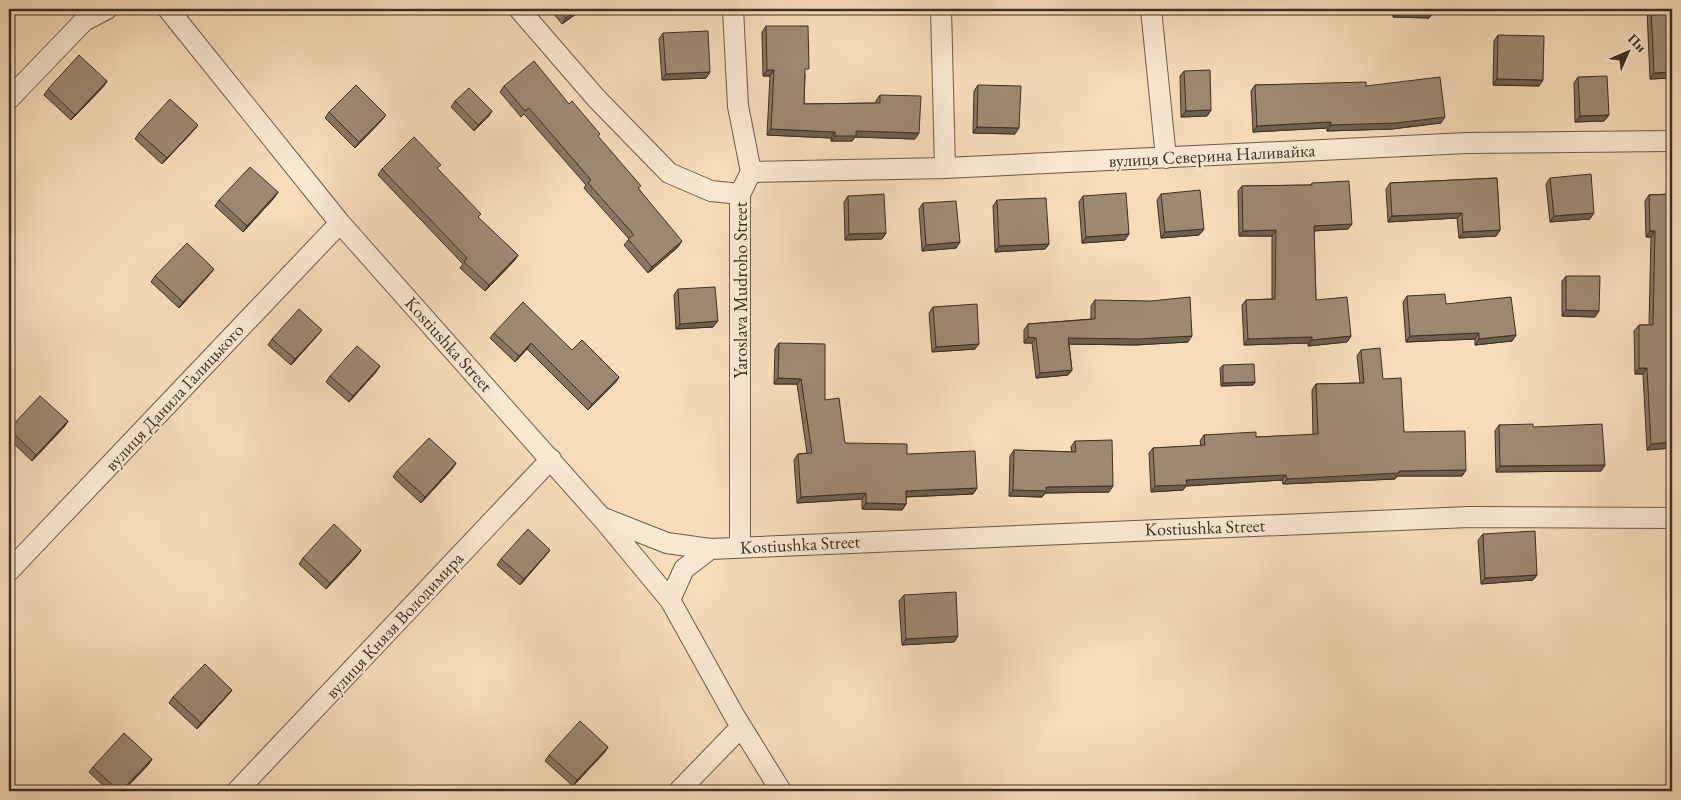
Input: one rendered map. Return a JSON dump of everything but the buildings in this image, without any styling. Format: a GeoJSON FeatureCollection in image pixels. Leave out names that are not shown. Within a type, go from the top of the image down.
{"type":"FeatureCollection","features":[{"type":"Feature","properties":{"kind":"street"},"geometry":{"type":"LineString","coordinates":[[9,99],[84,21],[108,9]]}},
{"type":"Feature","properties":{"kind":"street","name":"Kostiushka Street"},"geometry":{"type":"LineString","coordinates":[[168,9],[340,223],[601,517],[667,543],[710,549],[740,546],[1469,517],[1672,518]]}},
{"type":"Feature","properties":{"kind":"street"},"geometry":{"type":"LineString","coordinates":[[519,9],[596,98],[669,173],[711,191],[740,194]]}},
{"type":"Feature","properties":{"kind":"street"},"geometry":{"type":"LineString","coordinates":[[733,9],[738,106],[752,172]]}},
{"type":"Feature","properties":{"kind":"street"},"geometry":{"type":"LineString","coordinates":[[941,9],[945,168]]}},
{"type":"Feature","properties":{"kind":"street"},"geometry":{"type":"LineString","coordinates":[[1151,9],[1166,158]]}},
{"type":"Feature","properties":{"kind":"street","name":"вулиця Северина Наливайка"},"geometry":{"type":"LineString","coordinates":[[752,172],[945,168],[1467,143],[1672,141]]}},
{"type":"Feature","properties":{"kind":"street","name":"Yaroslava Mudroho Street"},"geometry":{"type":"LineString","coordinates":[[740,546],[740,194],[752,172]]}},
{"type":"Feature","properties":{"kind":"street","name":"вулиця Данила Галицького"},"geometry":{"type":"LineString","coordinates":[[9,572],[340,223]]}},
{"type":"Feature","properties":{"kind":"street","name":"вулиця Князя Володимира"},"geometry":{"type":"LineString","coordinates":[[237,791],[551,459]]}},
{"type":"Feature","properties":{"kind":"street"},"geometry":{"type":"LineString","coordinates":[[601,517],[670,600],[741,727],[781,791]]}},
{"type":"Feature","properties":{"kind":"street"},"geometry":{"type":"LineString","coordinates":[[670,600],[684,569],[710,549]]}},
{"type":"Feature","properties":{"kind":"street"},"geometry":{"type":"LineString","coordinates":[[679,791],[741,727]]}}]}
